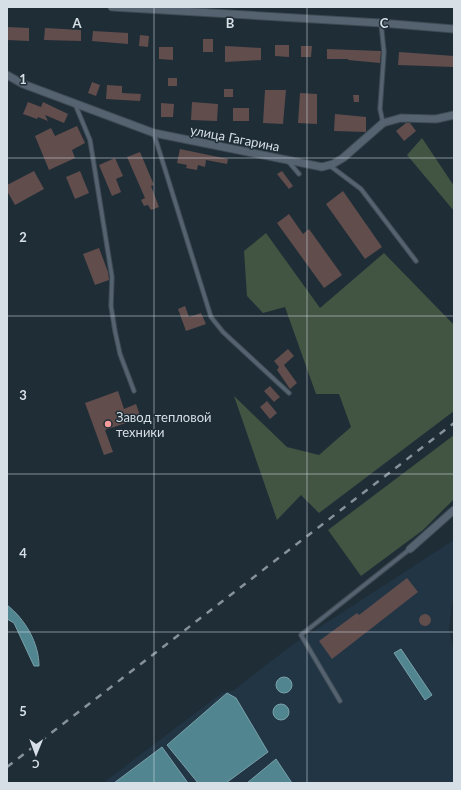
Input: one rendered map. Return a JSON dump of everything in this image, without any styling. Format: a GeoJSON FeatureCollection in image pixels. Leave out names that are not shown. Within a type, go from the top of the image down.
{"type":"FeatureCollection","features":[{"type":"Feature","properties":{"kind":"street"},"geometry":{"type":"LineString","coordinates":[[112,7],[381,23],[454,29]]}},
{"type":"Feature","properties":{"kind":"street","name":"улица Гагарина"},"geometry":{"type":"LineString","coordinates":[[7,75],[23,84],[154,133],[322,167],[329,165]]}},
{"type":"Feature","properties":{"kind":"street"},"geometry":{"type":"LineString","coordinates":[[329,165],[343,158],[383,123],[401,118],[436,119],[454,115]]}},
{"type":"Feature","properties":{"kind":"street"},"geometry":{"type":"LineString","coordinates":[[410,549],[454,510]]}},
{"type":"Feature","properties":{"kind":"lane"},"geometry":{"type":"LineString","coordinates":[[381,23],[384,52],[380,109],[383,123]]}},
{"type":"Feature","properties":{"kind":"lane"},"geometry":{"type":"LineString","coordinates":[[73,102],[90,140],[112,277],[111,306],[115,331],[120,354],[134,391]]}},
{"type":"Feature","properties":{"kind":"lane"},"geometry":{"type":"LineString","coordinates":[[154,133],[211,317],[223,332],[289,393]]}},
{"type":"Feature","properties":{"kind":"lane"},"geometry":{"type":"LineString","coordinates":[[287,160],[299,174]]}},
{"type":"Feature","properties":{"kind":"lane"},"geometry":{"type":"LineString","coordinates":[[329,165],[361,190],[416,261]]}},
{"type":"Feature","properties":{"kind":"lane"},"geometry":{"type":"LineString","coordinates":[[340,701],[301,635],[410,549]]}},
{"type":"Feature","properties":{"kind":"shaded area"},"geometry":{"type":"Polygon","coordinates":[[[454,540],[454,588],[449,629],[454,653],[454,781],[451,783],[103,783],[222,693],[234,690],[292,645],[454,540]]]}},
{"type":"Feature","properties":{"kind":"shaded area"},"geometry":{"type":"Polygon","coordinates":[[[7,605],[20,617],[30,632],[37,649],[39,666],[34,666],[14,623],[7,619],[7,605]]]}},
{"type":"Feature","properties":{"kind":"shaded area"},"geometry":{"type":"Polygon","coordinates":[[[401,649],[432,695],[425,700],[394,653],[401,649]]]}},
{"type":"Feature","properties":{"kind":"shaded area"},"geometry":{"type":"Polygon","coordinates":[[[284,677],[290,679],[292,685],[290,691],[284,693],[278,691],[276,685],[278,679],[284,677]]]}},
{"type":"Feature","properties":{"kind":"shaded area"},"geometry":{"type":"Polygon","coordinates":[[[227,693],[236,698],[268,752],[226,783],[198,783],[167,745],[227,693]]]}},
{"type":"Feature","properties":{"kind":"shaded area"},"geometry":{"type":"Polygon","coordinates":[[[281,704],[287,706],[289,712],[287,718],[281,720],[275,718],[273,712],[275,706],[281,704]]]}},
{"type":"Feature","properties":{"kind":"shaded area"},"geometry":{"type":"Polygon","coordinates":[[[162,747],[188,783],[114,783],[162,747]]]}},
{"type":"Feature","properties":{"kind":"shaded area"},"geometry":{"type":"Polygon","coordinates":[[[276,759],[292,783],[247,783],[276,759]]]}},
{"type":"Feature","properties":{"kind":"green space"},"geometry":{"type":"Polygon","coordinates":[[[422,138],[454,186],[454,211],[407,155],[422,138]]]}},
{"type":"Feature","properties":{"kind":"green space"},"geometry":{"type":"Polygon","coordinates":[[[266,233],[320,308],[384,253],[454,325],[454,411],[319,513],[301,495],[277,520],[234,396],[287,447],[319,455],[351,427],[339,394],[316,394],[285,307],[263,313],[247,296],[244,251],[266,233]]]}},
{"type":"Feature","properties":{"kind":"green space"},"geometry":{"type":"Polygon","coordinates":[[[454,435],[454,499],[423,530],[361,576],[328,530],[454,435]]]}},
{"type":"Feature","properties":{"kind":"building"},"geometry":{"type":"Polygon","coordinates":[[[7,27],[29,28],[29,41],[7,40],[7,27]]]}},
{"type":"Feature","properties":{"kind":"building"},"geometry":{"type":"Polygon","coordinates":[[[45,28],[81,30],[81,41],[44,40],[45,28]]]}},
{"type":"Feature","properties":{"kind":"building"},"geometry":{"type":"Polygon","coordinates":[[[93,31],[128,33],[128,44],[92,41],[93,31]]]}},
{"type":"Feature","properties":{"kind":"building"},"geometry":{"type":"Polygon","coordinates":[[[140,35],[149,36],[148,47],[139,46],[140,35]]]}},
{"type":"Feature","properties":{"kind":"building"},"geometry":{"type":"Polygon","coordinates":[[[203,39],[213,39],[213,52],[203,52],[203,39]]]}},
{"type":"Feature","properties":{"kind":"building"},"geometry":{"type":"Polygon","coordinates":[[[275,45],[289,45],[289,57],[275,56],[275,45]]]}},
{"type":"Feature","properties":{"kind":"building"},"geometry":{"type":"Polygon","coordinates":[[[225,46],[261,48],[261,60],[225,62],[225,46]]]}},
{"type":"Feature","properties":{"kind":"building"},"geometry":{"type":"Polygon","coordinates":[[[301,46],[312,46],[311,57],[301,57],[301,46]]]}},
{"type":"Feature","properties":{"kind":"building"},"geometry":{"type":"Polygon","coordinates":[[[159,47],[173,47],[173,60],[159,59],[159,47]]]}},
{"type":"Feature","properties":{"kind":"building"},"geometry":{"type":"Polygon","coordinates":[[[327,49],[381,51],[380,63],[348,59],[327,59],[327,49]]]}},
{"type":"Feature","properties":{"kind":"building"},"geometry":{"type":"Polygon","coordinates":[[[399,52],[454,56],[454,67],[398,65],[399,52]]]}},
{"type":"Feature","properties":{"kind":"building"},"geometry":{"type":"Polygon","coordinates":[[[168,78],[177,78],[177,86],[168,86],[168,78]]]}},
{"type":"Feature","properties":{"kind":"building"},"geometry":{"type":"Polygon","coordinates":[[[92,82],[100,85],[96,96],[88,93],[92,82]]]}},
{"type":"Feature","properties":{"kind":"building"},"geometry":{"type":"Polygon","coordinates":[[[107,85],[122,86],[122,93],[141,94],[140,101],[106,99],[107,85]]]}},
{"type":"Feature","properties":{"kind":"building"},"geometry":{"type":"Polygon","coordinates":[[[224,89],[233,89],[233,97],[224,97],[224,89]]]}},
{"type":"Feature","properties":{"kind":"building"},"geometry":{"type":"Polygon","coordinates":[[[265,90],[286,90],[283,124],[263,123],[265,90]]]}},
{"type":"Feature","properties":{"kind":"building"},"geometry":{"type":"Polygon","coordinates":[[[300,93],[317,94],[317,124],[298,123],[300,93]]]}},
{"type":"Feature","properties":{"kind":"building"},"geometry":{"type":"Polygon","coordinates":[[[353,95],[359,95],[359,102],[354,102],[353,95]]]}},
{"type":"Feature","properties":{"kind":"building"},"geometry":{"type":"Polygon","coordinates":[[[28,102],[41,107],[43,102],[68,114],[64,123],[45,115],[48,121],[38,117],[37,119],[23,114],[28,102]]]}},
{"type":"Feature","properties":{"kind":"building"},"geometry":{"type":"Polygon","coordinates":[[[192,102],[218,104],[217,121],[191,120],[192,102]]]}},
{"type":"Feature","properties":{"kind":"building"},"geometry":{"type":"Polygon","coordinates":[[[161,103],[174,104],[173,117],[161,117],[161,103]]]}},
{"type":"Feature","properties":{"kind":"building"},"geometry":{"type":"Polygon","coordinates":[[[233,108],[249,108],[249,121],[233,121],[233,108]]]}},
{"type":"Feature","properties":{"kind":"building"},"geometry":{"type":"Polygon","coordinates":[[[335,114],[366,117],[366,132],[334,131],[335,114]]]}},
{"type":"Feature","properties":{"kind":"building"},"geometry":{"type":"Polygon","coordinates":[[[406,123],[410,123],[416,131],[404,141],[396,131],[406,123]]]}},
{"type":"Feature","properties":{"kind":"building"},"geometry":{"type":"Polygon","coordinates":[[[77,126],[85,143],[72,150],[75,158],[49,170],[35,136],[51,128],[55,136],[77,126]]]}},
{"type":"Feature","properties":{"kind":"building"},"geometry":{"type":"Polygon","coordinates":[[[180,149],[228,159],[227,164],[206,160],[205,167],[198,165],[197,170],[186,168],[187,165],[177,163],[180,149]]]}},
{"type":"Feature","properties":{"kind":"building"},"geometry":{"type":"Polygon","coordinates":[[[140,152],[154,185],[151,186],[159,207],[151,210],[148,205],[144,206],[141,200],[145,198],[127,157],[140,152]]]}},
{"type":"Feature","properties":{"kind":"building"},"geometry":{"type":"Polygon","coordinates":[[[115,158],[123,176],[116,179],[121,192],[112,196],[99,165],[115,158]]]}},
{"type":"Feature","properties":{"kind":"building"},"geometry":{"type":"Polygon","coordinates":[[[34,171],[44,189],[15,205],[7,191],[7,185],[34,171]]]}},
{"type":"Feature","properties":{"kind":"building"},"geometry":{"type":"Polygon","coordinates":[[[80,171],[89,193],[75,199],[66,177],[80,171]]]}},
{"type":"Feature","properties":{"kind":"building"},"geometry":{"type":"Polygon","coordinates":[[[282,171],[293,186],[289,189],[277,174],[282,171]]]}},
{"type":"Feature","properties":{"kind":"building"},"geometry":{"type":"Polygon","coordinates":[[[343,191],[382,247],[365,259],[326,204],[343,191]]]}},
{"type":"Feature","properties":{"kind":"building"},"geometry":{"type":"Polygon","coordinates":[[[289,214],[303,234],[309,229],[342,275],[324,288],[277,223],[289,214]]]}},
{"type":"Feature","properties":{"kind":"building"},"geometry":{"type":"Polygon","coordinates":[[[99,248],[108,272],[109,280],[95,285],[83,254],[99,248]]]}},
{"type":"Feature","properties":{"kind":"building"},"geometry":{"type":"Polygon","coordinates":[[[185,306],[189,317],[201,313],[206,324],[186,331],[178,309],[185,306]]]}},
{"type":"Feature","properties":{"kind":"building"},"geometry":{"type":"Polygon","coordinates":[[[288,349],[294,356],[284,365],[297,383],[290,389],[277,370],[279,367],[274,361],[288,349]]]}},
{"type":"Feature","properties":{"kind":"building"},"geometry":{"type":"Polygon","coordinates":[[[270,386],[280,397],[274,402],[264,391],[270,386]]]}},
{"type":"Feature","properties":{"kind":"building","name":"Завод тепловой техники"},"geometry":{"type":"Polygon","coordinates":[[[118,391],[124,409],[136,404],[141,418],[105,430],[113,452],[104,455],[85,403],[118,391]]]}},
{"type":"Feature","properties":{"kind":"building"},"geometry":{"type":"Polygon","coordinates":[[[267,401],[277,413],[270,419],[260,407],[267,401]]]}},
{"type":"Feature","properties":{"kind":"building"},"geometry":{"type":"Polygon","coordinates":[[[407,578],[418,592],[332,659],[319,641],[357,613],[359,615],[407,578]]]}},
{"type":"Feature","properties":{"kind":"building"},"geometry":{"type":"Polygon","coordinates":[[[427,614],[430,615],[430,625],[423,626],[420,625],[419,618],[420,615],[427,614]]]}},
{"type":"Feature","properties":{"kind":"railway"},"geometry":{"type":"LineString","coordinates":[[7,767],[454,423]]}},
{"type":"Feature","properties":{"kind":"place","name":"Завод тепловой техники"},"geometry":{"type":"Point","coordinates":[108,424]}}]}
